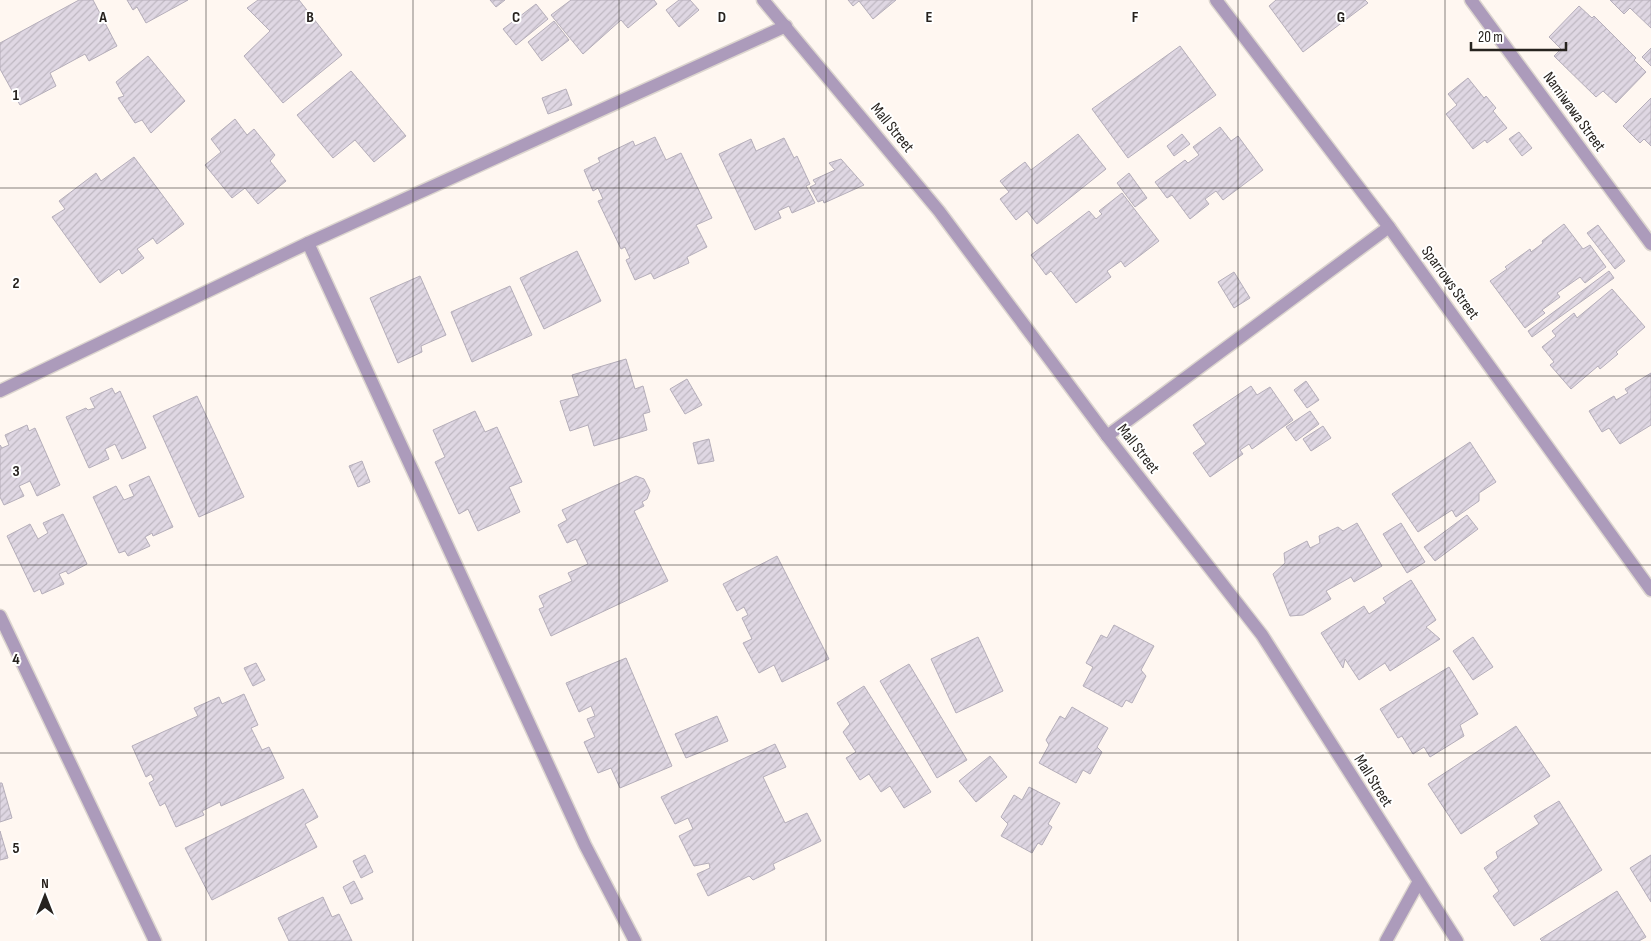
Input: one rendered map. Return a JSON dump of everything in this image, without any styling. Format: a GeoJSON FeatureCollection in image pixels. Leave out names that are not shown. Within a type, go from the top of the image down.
{"type":"FeatureCollection","features":[{"type":"Feature","properties":{"kind":"street","name":"Mall Street"},"geometry":{"type":"LineString","coordinates":[[763,0],[939,211],[1107,436],[1262,635],[1418,883],[1457,941]]}},
{"type":"Feature","properties":{"kind":"street","name":"Sparrows Street"},"geometry":{"type":"LineString","coordinates":[[1216,0],[1389,227],[1651,590]]}},
{"type":"Feature","properties":{"kind":"street","name":"Namiwawa Street"},"geometry":{"type":"LineString","coordinates":[[1474,1],[1651,244]]}},
{"type":"Feature","properties":{"kind":"street"},"geometry":{"type":"LineString","coordinates":[[0,391],[308,243],[786,26]]}},
{"type":"Feature","properties":{"kind":"street"},"geometry":{"type":"LineString","coordinates":[[1107,436],[1389,227]]}},
{"type":"Feature","properties":{"kind":"street"},"geometry":{"type":"LineString","coordinates":[[308,243],[585,845],[635,941]]}},
{"type":"Feature","properties":{"kind":"street"},"geometry":{"type":"LineString","coordinates":[[0,616],[154,941]]}},
{"type":"Feature","properties":{"kind":"street"},"geometry":{"type":"LineString","coordinates":[[1386,941],[1418,883]]}},
{"type":"Feature","properties":{"kind":"building"},"geometry":{"type":"Polygon","coordinates":[[[79,0],[93,0],[117,46],[89,61],[85,54],[50,73],[56,86],[20,105],[0,69],[0,43],[79,0]]]}},
{"type":"Feature","properties":{"kind":"building"},"geometry":{"type":"Polygon","coordinates":[[[127,0],[188,0],[146,23],[137,7],[133,10],[127,0]]]}},
{"type":"Feature","properties":{"kind":"building"},"geometry":{"type":"Polygon","coordinates":[[[258,0],[299,0],[342,55],[283,103],[244,56],[270,31],[247,8],[258,0]]]}},
{"type":"Feature","properties":{"kind":"building"},"geometry":{"type":"Polygon","coordinates":[[[490,0],[505,0],[496,7],[490,0]]]}},
{"type":"Feature","properties":{"kind":"building"},"geometry":{"type":"Polygon","coordinates":[[[571,0],[654,0],[657,4],[628,28],[621,20],[583,54],[551,15],[571,0]]]}},
{"type":"Feature","properties":{"kind":"building"},"geometry":{"type":"Polygon","coordinates":[[[679,0],[690,0],[699,10],[679,27],[666,10],[679,0]]]}},
{"type":"Feature","properties":{"kind":"building"},"geometry":{"type":"Polygon","coordinates":[[[848,0],[896,0],[873,19],[859,1],[853,6],[848,0]]]}},
{"type":"Feature","properties":{"kind":"building"},"geometry":{"type":"Polygon","coordinates":[[[1276,0],[1365,0],[1368,3],[1303,52],[1269,6],[1276,0]]]}},
{"type":"Feature","properties":{"kind":"building"},"geometry":{"type":"Polygon","coordinates":[[[1610,0],[1651,0],[1651,28],[1630,8],[1624,14],[1610,0]]]}},
{"type":"Feature","properties":{"kind":"building"},"geometry":{"type":"Polygon","coordinates":[[[536,4],[548,19],[516,45],[503,29],[536,4]]]}},
{"type":"Feature","properties":{"kind":"building"},"geometry":{"type":"Polygon","coordinates":[[[1579,6],[1592,18],[1594,16],[1636,58],[1634,60],[1646,72],[1616,103],[1603,91],[1596,97],[1554,56],[1561,49],[1549,37],[1579,6]]]}},
{"type":"Feature","properties":{"kind":"building"},"geometry":{"type":"Polygon","coordinates":[[[554,21],[569,40],[542,61],[528,42],[554,21]]]}},
{"type":"Feature","properties":{"kind":"building"},"geometry":{"type":"Polygon","coordinates":[[[1180,46],[1216,95],[1128,158],[1092,109],[1180,46]]]}},
{"type":"Feature","properties":{"kind":"building"},"geometry":{"type":"Polygon","coordinates":[[[1651,48],[1651,66],[1642,57],[1651,48]]]}},
{"type":"Feature","properties":{"kind":"building"},"geometry":{"type":"Polygon","coordinates":[[[148,56],[185,101],[151,133],[142,120],[135,123],[118,98],[124,96],[116,82],[148,56]]]}},
{"type":"Feature","properties":{"kind":"building"},"geometry":{"type":"Polygon","coordinates":[[[351,71],[406,136],[374,162],[355,140],[333,158],[297,115],[351,71]]]}},
{"type":"Feature","properties":{"kind":"building"},"geometry":{"type":"Polygon","coordinates":[[[1468,78],[1484,98],[1486,96],[1496,108],[1493,111],[1507,128],[1487,143],[1485,140],[1473,149],[1446,114],[1457,105],[1448,94],[1468,78]]]}},
{"type":"Feature","properties":{"kind":"building"},"geometry":{"type":"Polygon","coordinates":[[[566,89],[572,105],[548,114],[542,98],[566,89]]]}},
{"type":"Feature","properties":{"kind":"building"},"geometry":{"type":"Polygon","coordinates":[[[1651,98],[1651,146],[1644,139],[1640,143],[1623,126],[1651,98]]]}},
{"type":"Feature","properties":{"kind":"building"},"geometry":{"type":"Polygon","coordinates":[[[235,119],[247,135],[254,129],[275,155],[270,161],[286,181],[258,204],[245,188],[232,198],[205,165],[221,152],[211,139],[235,119]]]}},
{"type":"Feature","properties":{"kind":"building"},"geometry":{"type":"Polygon","coordinates":[[[1220,127],[1231,141],[1238,136],[1263,170],[1223,200],[1216,191],[1205,199],[1209,204],[1190,219],[1172,195],[1167,198],[1155,182],[1185,160],[1188,163],[1199,155],[1193,147],[1220,127]]]}},
{"type":"Feature","properties":{"kind":"building"},"geometry":{"type":"Polygon","coordinates":[[[1519,132],[1532,148],[1522,156],[1509,139],[1519,132]]]}},
{"type":"Feature","properties":{"kind":"building"},"geometry":{"type":"Polygon","coordinates":[[[1078,134],[1106,169],[1037,224],[1027,211],[1016,220],[1000,199],[1009,192],[1000,181],[1025,162],[1031,170],[1078,134]]]}},
{"type":"Feature","properties":{"kind":"building"},"geometry":{"type":"Polygon","coordinates":[[[1182,134],[1190,144],[1174,156],[1167,146],[1182,134]]]}},
{"type":"Feature","properties":{"kind":"building"},"geometry":{"type":"Polygon","coordinates":[[[655,137],[666,160],[681,153],[712,218],[696,225],[707,247],[687,257],[689,263],[654,279],[651,273],[635,280],[626,260],[630,258],[625,247],[621,249],[598,201],[603,199],[598,188],[593,191],[584,170],[600,162],[598,158],[633,141],[635,146],[655,137]]]}},
{"type":"Feature","properties":{"kind":"building"},"geometry":{"type":"Polygon","coordinates":[[[784,138],[794,158],[797,156],[810,184],[806,186],[815,203],[792,213],[789,206],[778,211],[781,218],[755,230],[719,154],[751,139],[756,151],[784,138]]]}},
{"type":"Feature","properties":{"kind":"building"},"geometry":{"type":"Polygon","coordinates":[[[134,157],[184,224],[157,244],[153,238],[137,249],[144,258],[122,274],[119,269],[100,283],[52,217],[65,209],[59,201],[96,173],[101,181],[134,157]]]}},
{"type":"Feature","properties":{"kind":"building"},"geometry":{"type":"Polygon","coordinates":[[[841,159],[864,185],[824,203],[823,200],[818,202],[810,187],[816,184],[813,180],[835,170],[829,163],[841,159]]]}},
{"type":"Feature","properties":{"kind":"building"},"geometry":{"type":"Polygon","coordinates":[[[1129,173],[1147,198],[1135,207],[1117,183],[1129,173]]]}},
{"type":"Feature","properties":{"kind":"building"},"geometry":{"type":"Polygon","coordinates":[[[1122,193],[1159,241],[1125,267],[1121,261],[1107,271],[1111,277],[1076,303],[1051,271],[1046,275],[1031,255],[1089,211],[1096,219],[1102,214],[1099,211],[1122,193]]]}},
{"type":"Feature","properties":{"kind":"building"},"geometry":{"type":"Polygon","coordinates":[[[1564,224],[1583,249],[1590,245],[1606,267],[1585,283],[1580,277],[1557,293],[1560,297],[1542,310],[1545,313],[1525,328],[1490,281],[1507,269],[1505,267],[1530,249],[1531,252],[1543,243],[1542,241],[1564,224]]]}},
{"type":"Feature","properties":{"kind":"building"},"geometry":{"type":"Polygon","coordinates":[[[1598,225],[1625,261],[1615,269],[1587,233],[1598,225]]]}},
{"type":"Feature","properties":{"kind":"building"},"geometry":{"type":"Polygon","coordinates":[[[577,251],[601,301],[544,329],[520,278],[577,251]]]}},
{"type":"Feature","properties":{"kind":"building"},"geometry":{"type":"Polygon","coordinates":[[[1609,271],[1614,278],[1532,337],[1528,331],[1609,271]]]}},
{"type":"Feature","properties":{"kind":"building"},"geometry":{"type":"Polygon","coordinates":[[[1234,272],[1250,298],[1234,308],[1218,282],[1234,272]]]}},
{"type":"Feature","properties":{"kind":"building"},"geometry":{"type":"Polygon","coordinates":[[[420,276],[446,335],[421,346],[422,352],[398,363],[370,298],[420,276]]]}},
{"type":"Feature","properties":{"kind":"building"},"geometry":{"type":"Polygon","coordinates":[[[510,286],[532,335],[472,362],[451,312],[510,286]]]}},
{"type":"Feature","properties":{"kind":"building"},"geometry":{"type":"Polygon","coordinates":[[[1612,289],[1645,327],[1616,352],[1618,354],[1600,369],[1598,366],[1571,389],[1550,365],[1554,362],[1542,347],[1556,336],[1552,331],[1574,313],[1577,318],[1612,289]]]}},
{"type":"Feature","properties":{"kind":"building"},"geometry":{"type":"Polygon","coordinates":[[[626,359],[635,389],[643,386],[650,412],[643,414],[647,430],[594,446],[588,425],[570,431],[560,401],[579,396],[572,375],[626,359]]]}},
{"type":"Feature","properties":{"kind":"building"},"geometry":{"type":"Polygon","coordinates":[[[1651,373],[1651,425],[1620,444],[1609,428],[1602,432],[1589,411],[1614,396],[1616,400],[1628,393],[1625,389],[1651,373]]]}},
{"type":"Feature","properties":{"kind":"building"},"geometry":{"type":"Polygon","coordinates":[[[687,379],[702,405],[685,414],[670,389],[687,379]]]}},
{"type":"Feature","properties":{"kind":"building"},"geometry":{"type":"Polygon","coordinates":[[[1306,381],[1319,400],[1307,408],[1294,390],[1306,381]]]}},
{"type":"Feature","properties":{"kind":"building"},"geometry":{"type":"Polygon","coordinates":[[[1251,386],[1257,395],[1270,387],[1293,420],[1252,449],[1249,444],[1240,450],[1243,454],[1210,477],[1193,453],[1206,444],[1193,425],[1251,386]]]}},
{"type":"Feature","properties":{"kind":"building"},"geometry":{"type":"Polygon","coordinates":[[[112,388],[115,394],[120,391],[146,448],[122,459],[115,444],[105,449],[109,459],[89,468],[66,417],[86,408],[88,410],[95,408],[90,398],[112,388]]]}},
{"type":"Feature","properties":{"kind":"building"},"geometry":{"type":"Polygon","coordinates":[[[197,396],[244,497],[199,517],[153,416],[197,396]]]}},
{"type":"Feature","properties":{"kind":"building"},"geometry":{"type":"Polygon","coordinates":[[[475,411],[485,432],[497,427],[522,482],[509,487],[520,512],[478,531],[468,509],[459,514],[435,462],[445,457],[433,430],[475,411]]]}},
{"type":"Feature","properties":{"kind":"building"},"geometry":{"type":"Polygon","coordinates":[[[1310,411],[1319,424],[1296,441],[1286,427],[1310,411]]]}},
{"type":"Feature","properties":{"kind":"building"},"geometry":{"type":"Polygon","coordinates":[[[27,425],[29,431],[35,428],[60,485],[37,496],[30,481],[19,486],[24,496],[4,505],[0,497],[0,445],[2,448],[9,445],[5,435],[27,425]]]}},
{"type":"Feature","properties":{"kind":"building"},"geometry":{"type":"Polygon","coordinates":[[[1323,426],[1331,438],[1311,451],[1303,439],[1323,426]]]}},
{"type":"Feature","properties":{"kind":"building"},"geometry":{"type":"Polygon","coordinates":[[[709,439],[714,461],[698,464],[693,443],[709,439]]]}},
{"type":"Feature","properties":{"kind":"building"},"geometry":{"type":"Polygon","coordinates":[[[1470,442],[1496,482],[1479,493],[1479,501],[1456,517],[1452,510],[1418,532],[1392,494],[1470,442]]]}},
{"type":"Feature","properties":{"kind":"building"},"geometry":{"type":"Polygon","coordinates":[[[362,461],[370,482],[358,487],[349,466],[362,461]]]}},
{"type":"Feature","properties":{"kind":"building"},"geometry":{"type":"Polygon","coordinates":[[[149,476],[173,527],[153,536],[152,533],[145,537],[150,546],[128,556],[125,551],[119,553],[93,497],[116,486],[124,500],[134,496],[129,485],[149,476]]]}},
{"type":"Feature","properties":{"kind":"building"},"geometry":{"type":"Polygon","coordinates":[[[636,476],[644,479],[650,491],[647,499],[642,502],[644,506],[634,511],[668,581],[551,636],[539,609],[544,607],[539,596],[572,581],[568,573],[588,564],[576,539],[567,543],[558,525],[567,520],[562,510],[636,476]]]}},
{"type":"Feature","properties":{"kind":"building"},"geometry":{"type":"Polygon","coordinates":[[[63,514],[87,564],[68,574],[66,571],[59,574],[64,584],[42,594],[40,589],[34,592],[7,536],[30,524],[38,539],[48,533],[43,523],[63,514]]]}},
{"type":"Feature","properties":{"kind":"building"},"geometry":{"type":"Polygon","coordinates":[[[1467,515],[1478,529],[1435,561],[1424,547],[1467,515]]]}},
{"type":"Feature","properties":{"kind":"building"},"geometry":{"type":"Polygon","coordinates":[[[1357,523],[1382,566],[1354,582],[1351,577],[1326,591],[1331,599],[1303,615],[1290,616],[1273,574],[1285,563],[1284,553],[1307,541],[1310,548],[1320,543],[1319,536],[1338,527],[1343,531],[1357,523]]]}},
{"type":"Feature","properties":{"kind":"building"},"geometry":{"type":"Polygon","coordinates":[[[1401,523],[1425,562],[1407,573],[1383,534],[1401,523]]]}},
{"type":"Feature","properties":{"kind":"building"},"geometry":{"type":"Polygon","coordinates":[[[777,556],[829,659],[782,682],[774,665],[759,673],[743,643],[752,639],[742,618],[748,615],[744,607],[737,611],[723,584],[777,556]]]}},
{"type":"Feature","properties":{"kind":"building"},"geometry":{"type":"Polygon","coordinates":[[[1411,580],[1436,620],[1426,627],[1440,639],[1390,671],[1385,663],[1359,680],[1345,659],[1343,668],[1321,633],[1364,606],[1369,614],[1386,603],[1383,598],[1411,580]]]}},
{"type":"Feature","properties":{"kind":"building"},"geometry":{"type":"Polygon","coordinates":[[[1114,625],[1154,646],[1141,670],[1146,676],[1132,703],[1126,700],[1122,707],[1083,686],[1093,667],[1086,663],[1101,635],[1107,638],[1114,625]]]}},
{"type":"Feature","properties":{"kind":"building"},"geometry":{"type":"Polygon","coordinates":[[[978,637],[1003,691],[956,713],[931,659],[978,637]]]}},
{"type":"Feature","properties":{"kind":"building"},"geometry":{"type":"Polygon","coordinates":[[[1473,637],[1493,667],[1473,680],[1453,651],[1473,637]]]}},
{"type":"Feature","properties":{"kind":"building"},"geometry":{"type":"Polygon","coordinates":[[[626,658],[672,766],[620,788],[611,768],[598,773],[584,742],[595,737],[587,719],[595,716],[591,706],[579,712],[566,683],[626,658]]]}},
{"type":"Feature","properties":{"kind":"building"},"geometry":{"type":"Polygon","coordinates":[[[256,663],[265,680],[253,686],[244,668],[256,663]]]}},
{"type":"Feature","properties":{"kind":"building"},"geometry":{"type":"Polygon","coordinates":[[[909,664],[967,760],[937,778],[880,681],[909,664]]]}},
{"type":"Feature","properties":{"kind":"building"},"geometry":{"type":"Polygon","coordinates":[[[1449,667],[1478,714],[1460,725],[1464,736],[1430,757],[1424,747],[1413,754],[1402,736],[1398,738],[1380,709],[1449,667]]]}},
{"type":"Feature","properties":{"kind":"building"},"geometry":{"type":"Polygon","coordinates":[[[864,686],[931,792],[904,808],[890,786],[881,792],[869,774],[860,780],[846,758],[856,752],[843,732],[850,724],[837,703],[864,686]]]}},
{"type":"Feature","properties":{"kind":"building"},"geometry":{"type":"Polygon","coordinates":[[[244,694],[258,725],[251,728],[262,750],[269,747],[284,778],[221,806],[220,802],[202,811],[204,815],[176,827],[165,803],[160,806],[149,783],[154,780],[151,774],[146,777],[132,746],[198,716],[194,708],[219,697],[222,704],[244,694]]]}},
{"type":"Feature","properties":{"kind":"building"},"geometry":{"type":"Polygon","coordinates":[[[1072,707],[1108,728],[1097,747],[1102,752],[1090,774],[1083,770],[1076,783],[1039,763],[1049,745],[1046,740],[1060,716],[1065,719],[1072,707]]]}},
{"type":"Feature","properties":{"kind":"building"},"geometry":{"type":"Polygon","coordinates":[[[717,716],[728,741],[686,758],[675,734],[717,716]]]}},
{"type":"Feature","properties":{"kind":"building"},"geometry":{"type":"Polygon","coordinates":[[[1516,726],[1550,776],[1461,834],[1428,784],[1516,726]]]}},
{"type":"Feature","properties":{"kind":"building"},"geometry":{"type":"Polygon","coordinates":[[[775,744],[786,767],[763,777],[785,823],[807,813],[821,841],[773,864],[775,869],[753,880],[749,876],[708,896],[697,874],[710,868],[709,863],[694,866],[679,836],[693,829],[688,818],[675,824],[661,797],[775,744]]]}},
{"type":"Feature","properties":{"kind":"building"},"geometry":{"type":"Polygon","coordinates":[[[990,756],[1007,777],[976,802],[959,781],[990,756]]]}},
{"type":"Feature","properties":{"kind":"building"},"geometry":{"type":"Polygon","coordinates":[[[0,783],[2,783],[12,818],[0,822],[0,783]]]}},
{"type":"Feature","properties":{"kind":"building"},"geometry":{"type":"Polygon","coordinates":[[[1029,787],[1060,803],[1048,824],[1052,827],[1042,845],[1038,843],[1032,853],[1001,836],[1008,824],[1001,817],[1014,795],[1022,800],[1029,787]]]}},
{"type":"Feature","properties":{"kind":"building"},"geometry":{"type":"Polygon","coordinates":[[[303,789],[318,817],[305,824],[317,847],[212,900],[185,848],[303,789]]]}},
{"type":"Feature","properties":{"kind":"building"},"geometry":{"type":"Polygon","coordinates":[[[1559,801],[1602,870],[1514,926],[1493,896],[1499,891],[1484,868],[1498,858],[1496,852],[1539,824],[1534,816],[1559,801]]]}},
{"type":"Feature","properties":{"kind":"building"},"geometry":{"type":"Polygon","coordinates":[[[0,831],[8,858],[0,860],[0,831]]]}},
{"type":"Feature","properties":{"kind":"building"},"geometry":{"type":"Polygon","coordinates":[[[365,855],[373,872],[361,878],[353,861],[365,855]]]}},
{"type":"Feature","properties":{"kind":"building"},"geometry":{"type":"Polygon","coordinates":[[[1651,855],[1651,902],[1630,868],[1651,855]]]}},
{"type":"Feature","properties":{"kind":"building"},"geometry":{"type":"Polygon","coordinates":[[[354,881],[363,899],[351,904],[343,887],[354,881]]]}},
{"type":"Feature","properties":{"kind":"building"},"geometry":{"type":"Polygon","coordinates":[[[1617,891],[1646,937],[1639,941],[1542,941],[1540,939],[1617,891]]]}},
{"type":"Feature","properties":{"kind":"building"},"geometry":{"type":"Polygon","coordinates":[[[323,897],[332,917],[339,914],[352,941],[289,941],[278,918],[323,897]]]}}]}
